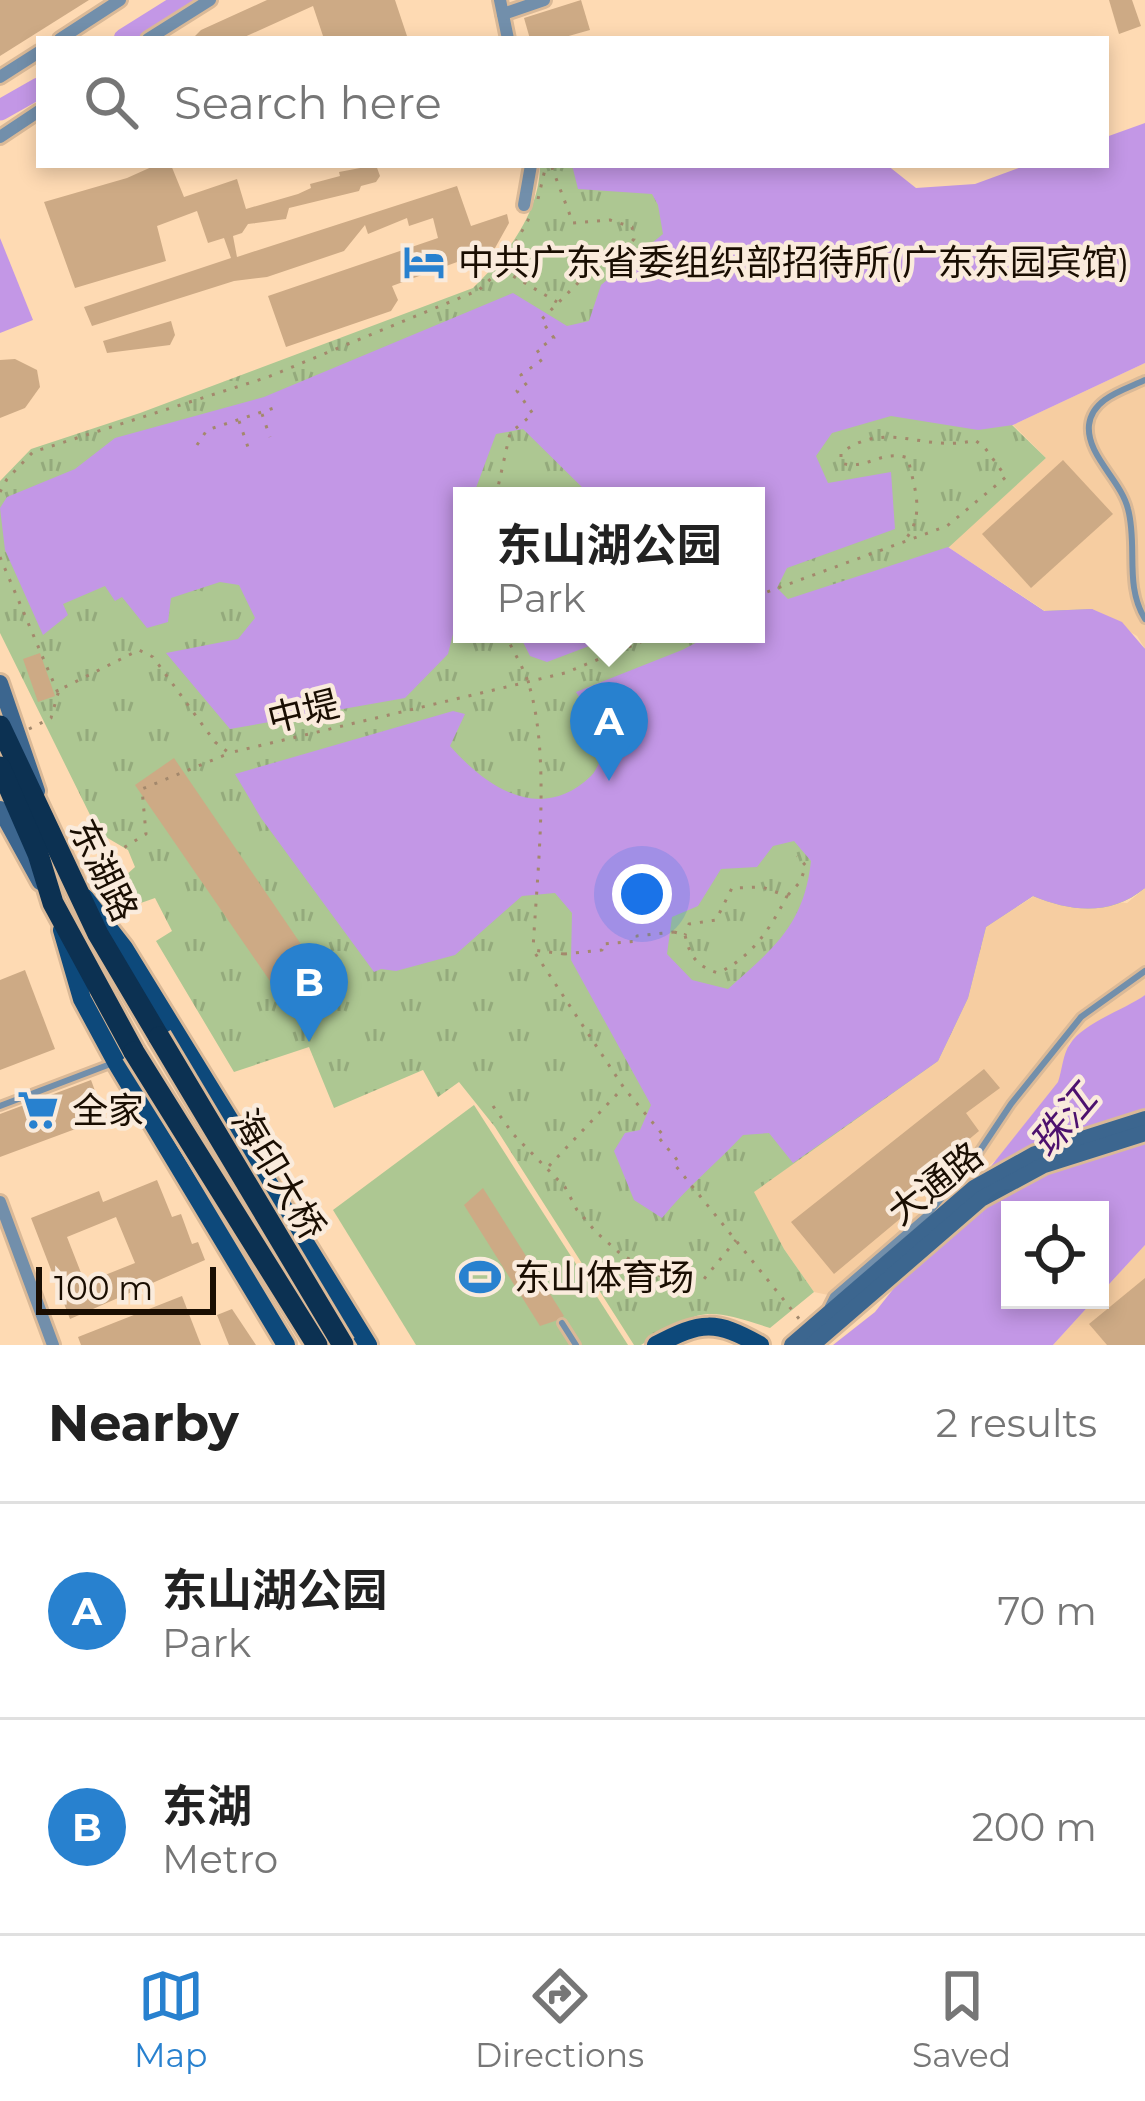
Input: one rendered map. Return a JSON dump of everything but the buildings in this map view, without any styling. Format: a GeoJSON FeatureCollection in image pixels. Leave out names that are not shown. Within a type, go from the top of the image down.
{"type":"FeatureCollection","features":[{"type":"Feature","properties":{"kind":"highway","name":"东湖路"},"geometry":{"type":"LineString","coordinates":[[0,726],[98,934],[159,1037]]}},
{"type":"Feature","properties":{"kind":"highway","name":"东湖路"},"geometry":{"type":"LineString","coordinates":[[0,767],[38,854],[53,903],[125,1057]]}},
{"type":"Feature","properties":{"kind":"highway","name":"海印大桥"},"geometry":{"type":"LineString","coordinates":[[159,1037],[343,1345]]}},
{"type":"Feature","properties":{"kind":"highway","name":"海印大桥"},"geometry":{"type":"LineString","coordinates":[[125,1057],[317,1345]]}},
{"type":"Feature","properties":{"kind":"main road"},"geometry":{"type":"LineString","coordinates":[[0,683],[33,771],[42,815]]}},
{"type":"Feature","properties":{"kind":"main road"},"geometry":{"type":"LineString","coordinates":[[0,812],[53,903]]}},
{"type":"Feature","properties":{"kind":"main road"},"geometry":{"type":"LineString","coordinates":[[76,888],[124,948],[368,1345]]}},
{"type":"Feature","properties":{"kind":"main road"},"geometry":{"type":"LineString","coordinates":[[125,1057],[286,1345]]}},
{"type":"Feature","properties":{"kind":"main road","name":"大通路"},"geometry":{"type":"LineString","coordinates":[[854,1303],[955,1202],[1004,1169],[1035,1154],[1145,1119]]}},
{"type":"Feature","properties":{"kind":"main road","name":"大通路"},"geometry":{"type":"LineString","coordinates":[[792,1345],[854,1303],[964,1210],[1004,1185],[1044,1165],[1145,1133]]}},
{"type":"Feature","properties":{"kind":"main road"},"geometry":{"type":"LineString","coordinates":[[656,1345],[705,1325],[737,1331],[760,1345]]}},
{"type":"Feature","properties":{"kind":"main road"},"geometry":{"type":"LineString","coordinates":[[705,1325],[730,1345]]}},
{"type":"Feature","properties":{"kind":"street"},"geometry":{"type":"LineString","coordinates":[[65,36],[120,0]]}},
{"type":"Feature","properties":{"kind":"street"},"geometry":{"type":"LineString","coordinates":[[153,36],[210,0]]}},
{"type":"Feature","properties":{"kind":"street"},"geometry":{"type":"LineString","coordinates":[[502,7],[544,0]]}},
{"type":"Feature","properties":{"kind":"street"},"geometry":{"type":"LineString","coordinates":[[0,77],[36,54]]}},
{"type":"Feature","properties":{"kind":"street"},"geometry":{"type":"LineString","coordinates":[[0,137],[36,113]]}},
{"type":"Feature","properties":{"kind":"street"},"geometry":{"type":"LineString","coordinates":[[524,205],[530,168]]}},
{"type":"Feature","properties":{"kind":"street"},"geometry":{"type":"LineString","coordinates":[[0,1202],[53,1345]]}},
{"type":"Feature","properties":{"kind":"lane"},"geometry":{"type":"LineString","coordinates":[[1145,380],[1107,398],[1094,410],[1089,427],[1092,444],[1129,510],[1133,594],[1145,619]]}},
{"type":"Feature","properties":{"kind":"lane"},"geometry":{"type":"LineString","coordinates":[[814,1333],[833,1296],[939,1201],[1081,1017],[1145,971]]}},
{"type":"Feature","properties":{"kind":"lane"},"geometry":{"type":"LineString","coordinates":[[0,1106],[125,1057]]}},
{"type":"Feature","properties":{"kind":"lane"},"geometry":{"type":"LineString","coordinates":[[562,1323],[576,1345]]}},
{"type":"Feature","properties":{"kind":"path"},"geometry":{"type":"LineString","coordinates":[[0,492],[33,452],[268,377],[479,290],[501,269],[530,220],[548,168]]}},
{"type":"Feature","properties":{"kind":"path"},"geometry":{"type":"LineString","coordinates":[[498,487],[510,433],[533,414],[517,391],[527,383],[520,375],[543,359],[537,350],[554,338],[541,320],[580,280],[617,259],[634,239],[632,227],[610,220],[573,223],[550,168]]}},
{"type":"Feature","properties":{"kind":"path"},"geometry":{"type":"LineString","coordinates":[[501,269],[559,304]]}},
{"type":"Feature","properties":{"kind":"path"},"geometry":{"type":"LineString","coordinates":[[197,445],[207,430],[274,408]]}},
{"type":"Feature","properties":{"kind":"path"},"geometry":{"type":"LineString","coordinates":[[261,412],[270,437]]}},
{"type":"Feature","properties":{"kind":"path"},"geometry":{"type":"LineString","coordinates":[[238,419],[250,453]]}},
{"type":"Feature","properties":{"kind":"path"},"geometry":{"type":"LineString","coordinates":[[765,593],[947,526],[1006,477],[975,440],[956,445],[887,435],[854,443],[841,453],[841,463],[851,466],[888,453],[908,458],[919,512],[905,540]]}},
{"type":"Feature","properties":{"kind":"path"},"geometry":{"type":"LineString","coordinates":[[0,557],[58,694]]}},
{"type":"Feature","properties":{"kind":"path"},"geometry":{"type":"LineString","coordinates":[[509,643],[528,681],[537,719],[532,950],[623,1088],[678,1161],[675,1165],[814,1333]]}},
{"type":"Feature","properties":{"kind":"path","name":"中堤"},"geometry":{"type":"LineString","coordinates":[[27,730],[51,718],[59,690],[139,650],[146,650],[215,742],[229,753],[565,673],[638,643]]}},
{"type":"Feature","properties":{"kind":"path"},"geometry":{"type":"LineString","coordinates":[[104,860],[146,834],[142,789],[229,753]]}},
{"type":"Feature","properties":{"kind":"path"},"geometry":{"type":"LineString","coordinates":[[787,896],[762,887],[731,888],[716,920],[689,924],[685,935],[689,953],[701,968],[718,973],[742,962],[800,883],[806,866],[797,856]]}},
{"type":"Feature","properties":{"kind":"path"},"geometry":{"type":"LineString","coordinates":[[532,950],[563,954],[602,950],[602,944],[638,941],[637,936],[685,935]]}},
{"type":"Feature","properties":{"kind":"path"},"geometry":{"type":"LineString","coordinates":[[548,1167],[623,1088]]}},
{"type":"Feature","properties":{"kind":"path"},"geometry":{"type":"LineString","coordinates":[[493,1106],[513,1134],[548,1167],[597,1233],[643,1270],[673,1282],[704,1279],[737,1239]]}},
{"type":"Feature","properties":{"kind":"shaded area"},"geometry":{"type":"Polygon","coordinates":[[[1145,363],[1145,649],[1137,636],[1091,609],[1045,611],[948,547],[1046,458],[1013,425],[1145,363]]]}},
{"type":"Feature","properties":{"kind":"shaded area"},"geometry":{"type":"Polygon","coordinates":[[[1145,888],[1145,995],[1090,1026],[1069,1044],[1059,1082],[997,1159],[833,1296],[814,1292],[753,1192],[938,1061],[968,998],[986,927],[1034,896],[1127,903],[1145,888]]]}},
{"type":"Feature","properties":{"kind":"shaded area"},"geometry":{"type":"Polygon","coordinates":[[[1145,1245],[1145,1345],[1053,1345],[1086,1309],[1109,1309],[1109,1284],[1145,1245]]]}},
{"type":"Feature","properties":{"kind":"green space"},"geometry":{"type":"Polygon","coordinates":[[[540,168],[786,168],[1046,458],[948,548],[1044,611],[1092,609],[1145,649],[1145,888],[1119,903],[1091,908],[1033,896],[986,927],[968,998],[938,1061],[754,1192],[784,1249],[814,1292],[770,1328],[730,1316],[703,1315],[634,1345],[495,1127],[459,1082],[438,1097],[423,1070],[334,1108],[309,1047],[234,1072],[156,941],[172,931],[155,898],[138,904],[124,877],[135,867],[128,850],[99,833],[0,633],[0,481],[31,449],[473,288],[519,232],[534,200],[540,168]]]}},
{"type":"Feature","properties":{"kind":"green space","name":"东山体育场"},"geometry":{"type":"Polygon","coordinates":[[[474,1105],[628,1345],[416,1345],[333,1210],[474,1105]]]}},
{"type":"Feature","properties":{"kind":"water"},"geometry":{"type":"Polygon","coordinates":[[[1145,123],[1145,363],[1013,425],[978,430],[891,416],[832,433],[816,456],[828,483],[891,472],[895,529],[787,568],[777,588],[788,599],[948,547],[1044,611],[1092,609],[1122,622],[1145,649],[1145,888],[1118,903],[1091,908],[1033,896],[986,927],[968,998],[938,1061],[793,1163],[769,1133],[743,1135],[662,1218],[634,1200],[614,1151],[625,1133],[640,1130],[651,1105],[571,960],[572,913],[555,893],[522,896],[455,955],[374,972],[261,818],[235,774],[453,711],[465,714],[450,746],[498,787],[534,799],[572,790],[594,773],[607,741],[576,692],[696,643],[765,643],[765,487],[582,487],[523,429],[496,434],[476,487],[453,487],[453,634],[448,654],[405,698],[230,729],[166,653],[238,639],[255,618],[239,585],[220,582],[171,598],[168,622],[147,628],[122,597],[115,601],[105,586],[63,604],[68,615],[43,635],[5,550],[0,508],[7,497],[75,469],[115,438],[264,397],[513,293],[567,326],[589,321],[601,285],[663,234],[652,194],[578,189],[573,168],[891,168],[916,188],[975,184],[1019,168],[1109,168],[1109,136],[1145,123]],[[794,841],[773,846],[757,867],[721,869],[698,906],[672,917],[667,954],[692,980],[728,989],[784,934],[807,883],[811,861],[794,841]]]}},
{"type":"Feature","properties":{"kind":"water"},"geometry":{"type":"Polygon","coordinates":[[[0,238],[33,320],[0,333],[0,238]]]}},
{"type":"Feature","properties":{"kind":"water"},"geometry":{"type":"Polygon","coordinates":[[[524,643],[597,643],[547,662],[530,656],[524,643]]]}},
{"type":"Feature","properties":{"kind":"water","name":"珠江"},"geometry":{"type":"Polygon","coordinates":[[[1145,995],[1145,1245],[1109,1284],[1109,1201],[1001,1201],[1001,1309],[1086,1309],[1053,1345],[833,1345],[875,1312],[1058,1082],[1070,1044],[1094,1023],[1145,995]]]}},
{"type":"Feature","properties":{"kind":"waterway"},"geometry":{"type":"LineString","coordinates":[[129,36],[186,0]]}},
{"type":"Feature","properties":{"kind":"waterway"},"geometry":{"type":"LineString","coordinates":[[0,110],[36,90]]}},
{"type":"Feature","properties":{"kind":"place","name":"中共广东省委组织部招待所(广东东园宾馆)"},"geometry":{"type":"Point","coordinates":[424,262]}},
{"type":"Feature","properties":{"kind":"place","name":"东山湖公园"},"geometry":{"type":"Point","coordinates":[609,781]}},
{"type":"Feature","properties":{"kind":"place","name":"东湖"},"geometry":{"type":"Point","coordinates":[309,1042]}},
{"type":"Feature","properties":{"kind":"place","name":"全家"},"geometry":{"type":"Point","coordinates":[38,1110]}},
{"type":"Feature","properties":{"kind":"place","name":"东山体育场"},"geometry":{"type":"Point","coordinates":[480,1277]}}]}
